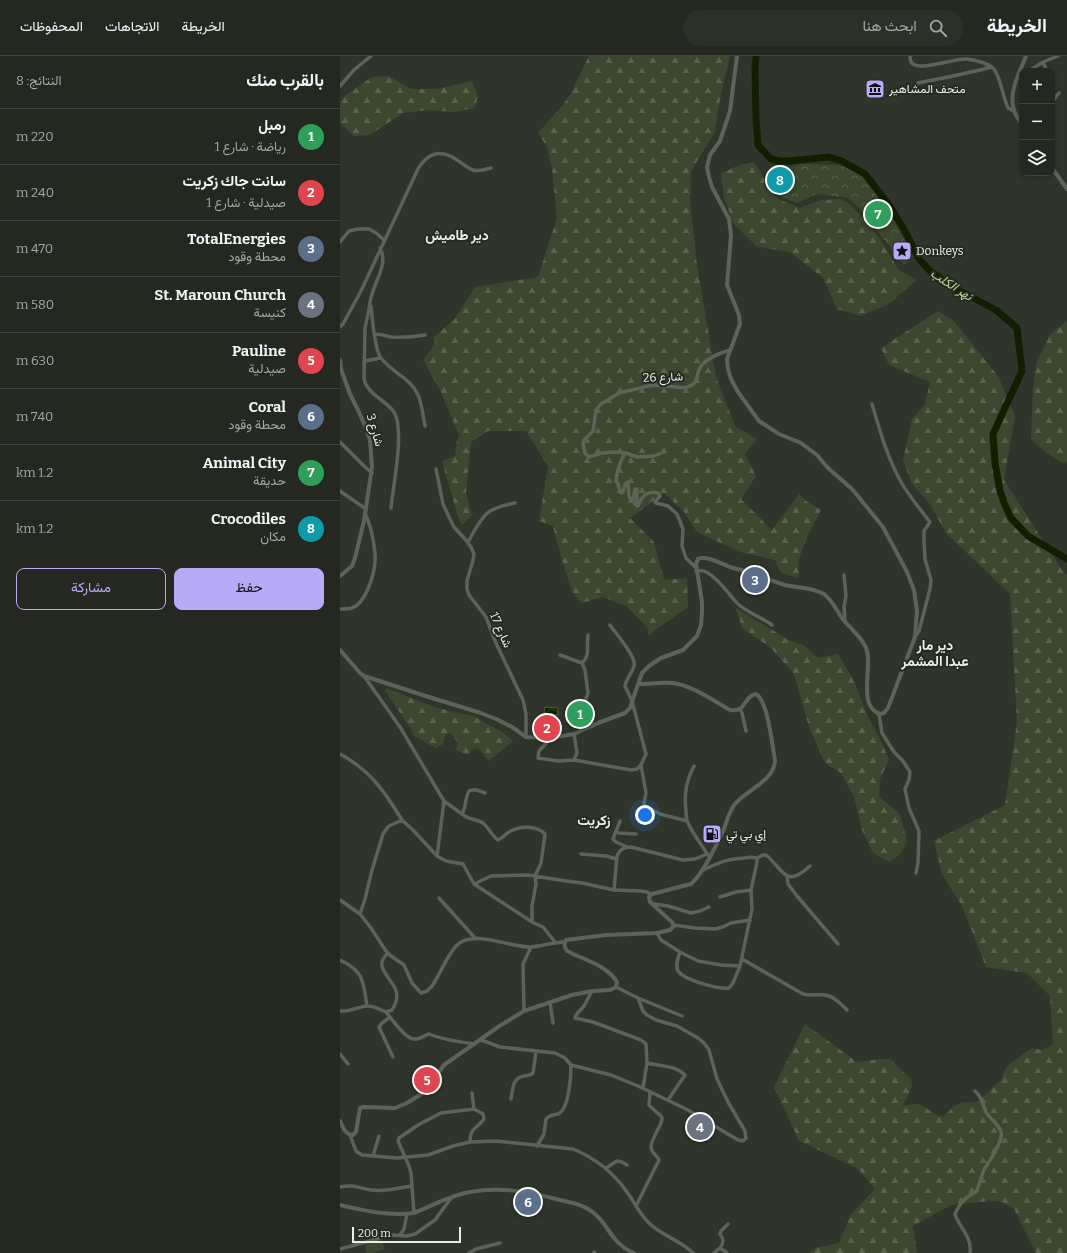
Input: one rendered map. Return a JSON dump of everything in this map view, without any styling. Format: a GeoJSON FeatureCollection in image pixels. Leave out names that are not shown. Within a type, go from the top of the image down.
{"type":"FeatureCollection","features":[{"type":"Feature","properties":{"kind":"street"},"geometry":{"type":"LineString","coordinates":[[340,86],[354,70],[372,56]]}},
{"type":"Feature","properties":{"kind":"street"},"geometry":{"type":"LineString","coordinates":[[738,56],[730,111],[720,140],[710,155],[707,167],[712,186],[729,219],[731,235],[727,285],[739,315],[740,324],[727,359],[729,373],[738,392],[759,421],[780,434],[801,443],[817,455],[828,468],[852,489],[883,527],[907,572],[914,590],[917,611],[915,637]]}},
{"type":"Feature","properties":{"kind":"street"},"geometry":{"type":"LineString","coordinates":[[910,56],[913,64],[922,66],[966,59],[991,67],[996,72],[1008,108],[1014,111]]}},
{"type":"Feature","properties":{"kind":"street"},"geometry":{"type":"LineString","coordinates":[[1019,119],[1014,111],[1013,91],[1026,56]]}},
{"type":"Feature","properties":{"kind":"street"},"geometry":{"type":"LineString","coordinates":[[1034,68],[1043,62],[1058,56]]}},
{"type":"Feature","properties":{"kind":"street"},"geometry":{"type":"LineString","coordinates":[[1043,62],[1046,68]]}},
{"type":"Feature","properties":{"kind":"street"},"geometry":{"type":"LineString","coordinates":[[918,83],[991,67]]}},
{"type":"Feature","properties":{"kind":"street"},"geometry":{"type":"LineString","coordinates":[[1055,98],[1059,93]]}},
{"type":"Feature","properties":{"kind":"street"},"geometry":{"type":"LineString","coordinates":[[340,327],[361,291],[380,248],[423,161],[434,154],[444,154],[473,170],[491,168]]}},
{"type":"Feature","properties":{"kind":"street"},"geometry":{"type":"LineString","coordinates":[[1055,172],[1067,189]]}},
{"type":"Feature","properties":{"kind":"street"},"geometry":{"type":"LineString","coordinates":[[340,242],[349,231],[363,229],[369,229],[384,240]]}},
{"type":"Feature","properties":{"kind":"street"},"geometry":{"type":"LineString","coordinates":[[380,248],[383,252],[383,261],[371,297],[365,328],[365,382],[372,392],[391,408],[397,421],[398,458],[392,508]]}},
{"type":"Feature","properties":{"kind":"street"},"geometry":{"type":"LineString","coordinates":[[371,297],[371,313],[377,352],[380,358],[408,381],[418,394],[425,426]]}},
{"type":"Feature","properties":{"kind":"street"},"geometry":{"type":"LineString","coordinates":[[375,334],[407,338],[425,335]]}},
{"type":"Feature","properties":{"kind":"street","name":"شارع 26"},"geometry":{"type":"LineString","coordinates":[[664,452],[654,456],[638,458],[624,453],[602,453],[591,457],[587,455],[584,440],[593,431],[596,410],[598,407],[619,393],[656,385],[688,387],[696,380],[704,363],[720,353],[730,350]]}},
{"type":"Feature","properties":{"kind":"street"},"geometry":{"type":"LineString","coordinates":[[365,361],[380,358]]}},
{"type":"Feature","properties":{"kind":"street","name":"شارع 3"},"geometry":{"type":"LineString","coordinates":[[340,360],[341,369],[347,388],[363,420],[370,440],[372,457],[372,472],[366,511],[357,553],[352,566],[340,576]]}},
{"type":"Feature","properties":{"kind":"street"},"geometry":{"type":"LineString","coordinates":[[872,404],[880,434],[893,467],[915,503],[930,522],[924,531],[924,540],[925,558],[931,580],[919,631],[915,637],[888,708],[884,713],[879,714]]}},
{"type":"Feature","properties":{"kind":"street"},"geometry":{"type":"LineString","coordinates":[[340,442],[359,462],[372,472]]}},
{"type":"Feature","properties":{"kind":"street"},"geometry":{"type":"LineString","coordinates":[[624,453],[618,468],[616,480],[619,483],[620,492],[623,492],[625,484],[628,482],[630,498],[632,500],[635,489],[637,489],[637,499],[635,504],[637,506],[644,495],[655,492],[659,494],[660,497],[655,502],[657,504],[668,506],[677,514],[684,529],[682,546],[686,558],[696,569],[707,572],[713,577],[738,603],[752,614],[772,625]]}},
{"type":"Feature","properties":{"kind":"street","name":"شارع 17"},"geometry":{"type":"LineString","coordinates":[[436,469],[443,504],[454,527],[468,542],[474,554],[467,581],[467,589],[469,595],[486,617],[495,641],[523,700],[526,714],[526,737]]}},
{"type":"Feature","properties":{"kind":"street"},"geometry":{"type":"LineString","coordinates":[[340,491],[366,511],[375,559],[374,576],[360,603],[352,608],[340,609]]}},
{"type":"Feature","properties":{"kind":"street"},"geometry":{"type":"LineString","coordinates":[[468,542],[486,513],[502,505],[514,503]]}},
{"type":"Feature","properties":{"kind":"street"},"geometry":{"type":"LineString","coordinates":[[364,676],[481,713],[512,727],[526,737],[551,738],[574,734],[625,714],[630,708],[642,674],[649,666],[661,658],[683,650],[697,636],[701,625],[702,602],[696,569],[698,559],[705,558],[785,585],[818,591],[826,595],[845,622],[865,645],[868,658],[867,695],[871,707],[879,714],[882,733],[894,752],[904,760],[910,772],[905,794],[909,808],[919,831],[918,863],[916,873]]}},
{"type":"Feature","properties":{"kind":"street"},"geometry":{"type":"LineString","coordinates":[[844,576],[846,596],[844,607],[845,622]]}},
{"type":"Feature","properties":{"kind":"street"},"geometry":{"type":"LineString","coordinates":[[551,738],[539,751],[538,758],[558,761],[574,760],[631,770],[637,769],[641,765],[646,754],[632,701],[624,686],[634,667],[634,658],[610,625]]}},
{"type":"Feature","properties":{"kind":"street"},"geometry":{"type":"LineString","coordinates":[[582,663],[585,660],[588,650],[588,635]]}},
{"type":"Feature","properties":{"kind":"street"},"geometry":{"type":"LineString","coordinates":[[340,650],[364,676],[400,728],[444,801],[466,818],[480,821],[498,840],[512,830],[518,828],[526,827],[542,830],[545,834],[543,855],[539,869],[535,876],[536,884],[532,906],[532,922]]}},
{"type":"Feature","properties":{"kind":"street"},"geometry":{"type":"LineString","coordinates":[[560,655],[582,663],[585,670],[588,693],[583,712],[593,726]]}},
{"type":"Feature","properties":{"kind":"street"},"geometry":{"type":"LineString","coordinates":[[474,884],[491,876],[535,876],[566,882],[582,883],[614,890],[641,891],[647,892],[651,895],[691,884],[702,871],[708,856],[734,806],[746,794],[765,780],[773,770],[775,764],[770,731],[763,702],[758,695],[749,696],[743,706],[735,711],[730,710],[695,690],[679,684],[638,684]]}},
{"type":"Feature","properties":{"kind":"street"},"geometry":{"type":"LineString","coordinates":[[740,709],[746,731]]}},
{"type":"Feature","properties":{"kind":"street"},"geometry":{"type":"LineString","coordinates":[[574,734],[577,753],[574,760]]}},
{"type":"Feature","properties":{"kind":"street"},"geometry":{"type":"LineString","coordinates":[[340,754],[357,764],[375,780],[402,820],[437,856],[446,861],[463,864],[474,884],[532,922],[543,927],[555,942]]}},
{"type":"Feature","properties":{"kind":"street"},"geometry":{"type":"LineString","coordinates":[[641,765],[646,794],[644,803],[646,807],[660,814],[687,821]]}},
{"type":"Feature","properties":{"kind":"street"},"geometry":{"type":"LineString","coordinates":[[694,766],[688,777],[685,791],[684,799],[687,821],[692,832],[708,856]]}},
{"type":"Feature","properties":{"kind":"street"},"geometry":{"type":"LineString","coordinates":[[462,814],[469,791],[479,790],[485,793]]}},
{"type":"Feature","properties":{"kind":"street"},"geometry":{"type":"LineString","coordinates":[[437,856],[444,801]]}},
{"type":"Feature","properties":{"kind":"street"},"geometry":{"type":"LineString","coordinates":[[360,914],[383,834],[389,826],[402,820]]}},
{"type":"Feature","properties":{"kind":"street"},"geometry":{"type":"LineString","coordinates":[[620,821],[613,839],[616,842],[628,847],[683,860],[708,856]]}},
{"type":"Feature","properties":{"kind":"street"},"geometry":{"type":"LineString","coordinates":[[616,831],[620,833],[636,834]]}},
{"type":"Feature","properties":{"kind":"street"},"geometry":{"type":"LineString","coordinates":[[614,890],[619,851],[628,847]]}},
{"type":"Feature","properties":{"kind":"street"},"geometry":{"type":"LineString","coordinates":[[581,854],[606,856],[617,859]]}},
{"type":"Feature","properties":{"kind":"street"},"geometry":{"type":"LineString","coordinates":[[702,871],[721,861],[732,858],[757,858],[766,855],[787,876],[788,884],[838,944]]}},
{"type":"Feature","properties":{"kind":"street"},"geometry":{"type":"LineString","coordinates":[[680,952],[677,966],[680,973],[688,978],[707,985],[726,989],[729,988],[733,983],[742,959],[752,909],[751,890],[757,858]]}},
{"type":"Feature","properties":{"kind":"street"},"geometry":{"type":"LineString","coordinates":[[787,876],[791,877],[798,875],[810,866]]}},
{"type":"Feature","properties":{"kind":"street"},"geometry":{"type":"LineString","coordinates":[[720,897],[736,892],[751,890]]}},
{"type":"Feature","properties":{"kind":"street"},"geometry":{"type":"LineString","coordinates":[[651,895],[649,900],[672,922],[673,925]]}},
{"type":"Feature","properties":{"kind":"street"},"geometry":{"type":"LineString","coordinates":[[438,898],[475,938]]}},
{"type":"Feature","properties":{"kind":"street"},"geometry":{"type":"LineString","coordinates":[[340,900],[360,914],[388,953],[404,965],[415,987],[421,993],[427,991],[436,981],[456,945],[465,939],[475,938],[531,947],[555,942],[565,942],[568,939],[606,934],[657,933],[670,930],[673,928],[673,925]]}},
{"type":"Feature","properties":{"kind":"street"},"geometry":{"type":"LineString","coordinates":[[653,904],[668,906],[691,913],[709,907]]}},
{"type":"Feature","properties":{"kind":"street"},"geometry":{"type":"LineString","coordinates":[[673,925],[715,929],[731,923],[750,920]]}},
{"type":"Feature","properties":{"kind":"street"},"geometry":{"type":"LineString","coordinates":[[657,933],[661,940],[698,961],[721,965],[740,966]]}},
{"type":"Feature","properties":{"kind":"street"},"geometry":{"type":"LineString","coordinates":[[565,942],[565,948],[567,951],[606,970],[617,982],[616,987]]}},
{"type":"Feature","properties":{"kind":"street"},"geometry":{"type":"LineString","coordinates":[[524,1012],[522,964],[531,947]]}},
{"type":"Feature","properties":{"kind":"street"},"geometry":{"type":"LineString","coordinates":[[386,1012],[392,1010],[395,1006],[397,996],[396,990],[385,974],[382,964],[382,958],[388,953]]}},
{"type":"Feature","properties":{"kind":"street"},"geometry":{"type":"LineString","coordinates":[[742,959],[803,994],[828,996],[847,1010]]}},
{"type":"Feature","properties":{"kind":"street"},"geometry":{"type":"LineString","coordinates":[[340,960],[354,967],[359,973],[363,983],[367,1006]]}},
{"type":"Feature","properties":{"kind":"street"},"geometry":{"type":"LineString","coordinates":[[350,1135],[353,1135],[356,1132],[360,1108],[395,1108],[407,1103],[426,1090],[444,1065],[515,1016],[572,994],[610,990],[616,987]]}},
{"type":"Feature","properties":{"kind":"street"},"geometry":{"type":"LineString","coordinates":[[616,987],[638,998],[682,1016]]}},
{"type":"Feature","properties":{"kind":"street"},"geometry":{"type":"LineString","coordinates":[[592,991],[584,1006],[575,1018],[594,1022],[641,1040],[646,1044],[647,1063],[643,1088]]}},
{"type":"Feature","properties":{"kind":"street"},"geometry":{"type":"LineString","coordinates":[[481,1040],[500,1047],[536,1052],[548,1052],[560,1055],[572,1065],[611,1075],[643,1088],[668,1100],[738,1140],[743,1141],[746,1138],[745,1131],[728,1102],[717,1079],[709,1050],[704,1043],[677,1026],[656,1020],[647,1015],[643,1011],[638,998]]}},
{"type":"Feature","properties":{"kind":"street"},"geometry":{"type":"LineString","coordinates":[[550,1002],[553,1023]]}},
{"type":"Feature","properties":{"kind":"street"},"geometry":{"type":"LineString","coordinates":[[340,1011],[347,1011],[367,1006],[374,1007],[386,1012],[401,1030],[412,1039],[417,1039],[430,1034],[452,1041],[476,1044]]}},
{"type":"Feature","properties":{"kind":"street"},"geometry":{"type":"LineString","coordinates":[[390,1017],[379,1027],[393,1056]]}},
{"type":"Feature","properties":{"kind":"street"},"geometry":{"type":"LineString","coordinates":[[512,1099],[513,1085],[516,1079],[533,1074],[536,1052]]}},
{"type":"Feature","properties":{"kind":"street"},"geometry":{"type":"LineString","coordinates":[[340,1054],[348,1064]]}},
{"type":"Feature","properties":{"kind":"street"},"geometry":{"type":"LineString","coordinates":[[647,1063],[669,1066],[685,1075],[668,1100]]}},
{"type":"Feature","properties":{"kind":"street"},"geometry":{"type":"LineString","coordinates":[[537,1146],[544,1134],[546,1119],[550,1115],[558,1114],[563,1108],[570,1085],[572,1065]]}},
{"type":"Feature","properties":{"kind":"street"},"geometry":{"type":"LineString","coordinates":[[970,1253],[970,1242],[955,1214],[967,1196],[977,1191],[984,1171],[999,1145],[1002,1136],[1001,1132],[987,1113],[980,1095],[975,1091]]}},
{"type":"Feature","properties":{"kind":"street"},"geometry":{"type":"LineString","coordinates":[[636,1206],[659,1160],[652,1150],[651,1145],[655,1133],[662,1123],[662,1119],[661,1116],[649,1105],[650,1092]]}},
{"type":"Feature","properties":{"kind":"street"},"geometry":{"type":"LineString","coordinates":[[472,1093],[474,1110]]}},
{"type":"Feature","properties":{"kind":"street"},"geometry":{"type":"LineString","coordinates":[[414,1213],[411,1173],[398,1141],[401,1137],[418,1125],[438,1114],[474,1110],[482,1114],[484,1118],[470,1133],[470,1142]]}},
{"type":"Feature","properties":{"kind":"street"},"geometry":{"type":"LineString","coordinates":[[340,1121],[347,1133],[350,1135],[356,1151],[362,1155],[405,1158],[428,1155],[453,1146],[470,1142],[495,1141],[573,1149],[585,1154],[606,1168],[627,1192],[643,1217],[652,1226],[686,1246],[693,1253]]}},
{"type":"Feature","properties":{"kind":"street"},"geometry":{"type":"LineString","coordinates":[[373,1156],[378,1136]]}},
{"type":"Feature","properties":{"kind":"street"},"geometry":{"type":"LineString","coordinates":[[606,1168],[617,1161],[627,1165]]}},
{"type":"Feature","properties":{"kind":"street"},"geometry":{"type":"LineString","coordinates":[[340,1187],[357,1186],[372,1190],[385,1190],[412,1186]]}},
{"type":"Feature","properties":{"kind":"street"},"geometry":{"type":"LineString","coordinates":[[340,1205],[378,1213],[406,1214],[414,1213],[465,1193],[506,1189],[518,1190],[570,1202],[589,1209],[601,1221],[616,1242],[634,1253]]}},
{"type":"Feature","properties":{"kind":"street"},"geometry":{"type":"LineString","coordinates":[[340,1249],[386,1236],[410,1236],[432,1224],[451,1198]]}},
{"type":"Feature","properties":{"kind":"street"},"geometry":{"type":"LineString","coordinates":[[400,1235],[404,1229],[406,1214]]}},
{"type":"Feature","properties":{"kind":"street"},"geometry":{"type":"LineString","coordinates":[[714,1253],[723,1244],[723,1237],[720,1234],[728,1224]]}},
{"type":"Feature","properties":{"kind":"street"},"geometry":{"type":"LineString","coordinates":[[469,1253],[476,1249],[500,1243]]}},
{"type":"Feature","properties":{"kind":"street"},"geometry":{"type":"LineString","coordinates":[[720,1248],[727,1253]]}},
{"type":"Feature","properties":{"kind":"green space"},"geometry":{"type":"Polygon","coordinates":[[[589,56],[730,56],[718,109],[715,132],[691,171],[690,201],[697,265],[716,377],[735,426],[757,439],[745,454],[756,476],[741,499],[772,530],[799,494],[806,501],[821,510],[806,539],[798,562],[799,578],[781,573],[775,560],[740,552],[697,532],[683,511],[664,493],[630,518],[654,542],[664,580],[687,578],[688,607],[655,630],[649,636],[647,627],[626,606],[603,597],[581,603],[572,591],[553,526],[539,521],[548,466],[526,431],[488,431],[471,442],[466,493],[472,515],[462,525],[457,514],[442,461],[455,456],[459,435],[441,392],[423,360],[435,344],[434,337],[454,320],[475,287],[538,277],[557,218],[552,169],[547,147],[538,133],[563,105],[571,93],[589,56]]]}},
{"type":"Feature","properties":{"kind":"green space"},"geometry":{"type":"Polygon","coordinates":[[[389,76],[411,89],[437,89],[472,81],[478,96],[475,108],[454,112],[429,110],[403,113],[370,135],[354,136],[340,123],[340,102],[346,95],[372,77],[389,76]]]}},
{"type":"Feature","properties":{"kind":"green space"},"geometry":{"type":"Polygon","coordinates":[[[754,162],[764,178],[765,187],[780,200],[800,208],[821,200],[841,199],[851,205],[878,236],[899,270],[916,280],[889,304],[861,316],[837,309],[823,278],[790,252],[757,247],[733,223],[724,198],[721,173],[740,165],[754,162]]]}},
{"type":"Feature","properties":{"kind":"green space"},"geometry":{"type":"Polygon","coordinates":[[[800,164],[839,165],[863,175],[894,220],[913,256],[904,265],[860,209],[848,198],[816,194],[798,203],[779,196],[772,190],[766,181],[777,166],[790,167],[800,164]]]}},
{"type":"Feature","properties":{"kind":"green space"},"geometry":{"type":"Polygon","coordinates":[[[938,311],[953,320],[998,376],[1015,416],[1004,480],[1060,567],[1067,575],[1067,1253],[1036,1253],[1014,1209],[1002,1202],[994,1201],[951,1205],[913,1226],[917,1253],[809,1253],[815,1248],[839,1243],[851,1214],[875,1189],[857,1168],[799,1141],[774,1087],[805,1024],[857,1062],[890,1059],[911,1079],[912,1087],[903,1105],[921,1105],[944,1117],[958,1104],[977,1102],[1001,1080],[1007,1066],[1032,1048],[1042,1050],[1053,1044],[1050,996],[1027,973],[986,967],[962,906],[942,874],[934,841],[1005,805],[1017,722],[1010,594],[946,533],[929,503],[912,484],[903,460],[912,419],[925,404],[930,382],[889,365],[881,348],[938,311]]]}},
{"type":"Feature","properties":{"kind":"green space"},"geometry":{"type":"Polygon","coordinates":[[[1067,321],[1067,462],[1062,463],[1044,451],[1031,439],[1033,388],[1037,361],[1051,333],[1067,321]]]}},
{"type":"Feature","properties":{"kind":"green space"},"geometry":{"type":"Polygon","coordinates":[[[736,608],[789,640],[805,646],[818,658],[838,654],[853,679],[869,719],[889,760],[880,779],[879,797],[900,814],[907,841],[901,854],[889,862],[873,853],[862,830],[854,797],[841,773],[825,763],[809,727],[794,674],[771,648],[742,628],[736,608]]]}},
{"type":"Feature","properties":{"kind":"green space"},"geometry":{"type":"Polygon","coordinates":[[[386,688],[432,706],[474,716],[501,731],[513,741],[489,761],[478,748],[472,750],[468,755],[455,750],[458,743],[451,733],[446,734],[443,744],[436,748],[414,736],[411,729],[385,691],[386,688]]]}},
{"type":"Feature","properties":{"kind":"green space"},"geometry":{"type":"Polygon","coordinates":[[[382,1240],[385,1249],[367,1253],[365,1245],[382,1240]]]}},
{"type":"Feature","properties":{"kind":"water"},"geometry":{"type":"Polygon","coordinates":[[[545,707],[558,708],[558,715],[544,713],[545,707]]]}},
{"type":"Feature","properties":{"kind":"waterway","name":"نهر الكلب"},"geometry":{"type":"LineString","coordinates":[[756,56],[756,119],[758,145],[771,159],[788,161],[829,157],[842,161],[865,174],[889,205],[905,231],[919,259],[929,270],[954,288],[996,310],[1017,328],[1022,371],[993,434],[995,463],[1000,491],[1011,518],[1028,536],[1067,559]]}},
{"type":"Feature","properties":{"kind":"place","name":"متحف المشاهير"},"geometry":{"type":"Point","coordinates":[875,89]}},
{"type":"Feature","properties":{"kind":"place","name":"Crocodiles"},"geometry":{"type":"Point","coordinates":[780,180]}},
{"type":"Feature","properties":{"kind":"place","name":"Animal City"},"geometry":{"type":"Point","coordinates":[878,214]}},
{"type":"Feature","properties":{"kind":"place","name":"Donkeys"},"geometry":{"type":"Point","coordinates":[902,251]}},
{"type":"Feature","properties":{"kind":"place","name":"TotalEnergies"},"geometry":{"type":"Point","coordinates":[755,580]}},
{"type":"Feature","properties":{"kind":"place","name":"رمبل"},"geometry":{"type":"Point","coordinates":[580,714]}},
{"type":"Feature","properties":{"kind":"place","name":"سانت جاك زكريت"},"geometry":{"type":"Point","coordinates":[547,728]}},
{"type":"Feature","properties":{"kind":"place","name":"إي بي تي"},"geometry":{"type":"Point","coordinates":[712,834]}},
{"type":"Feature","properties":{"kind":"place","name":"Pauline"},"geometry":{"type":"Point","coordinates":[427,1080]}},
{"type":"Feature","properties":{"kind":"place","name":"St. Maroun Church"},"geometry":{"type":"Point","coordinates":[700,1127]}},
{"type":"Feature","properties":{"kind":"place","name":"Coral"},"geometry":{"type":"Point","coordinates":[528,1202]}},
{"type":"Feature","properties":{"kind":"district","name":"دير طاميش"},"geometry":{"type":"Point","coordinates":[457,235]}},
{"type":"Feature","properties":{"kind":"district","name":"دير مار عبدا المشمر"},"geometry":{"type":"Point","coordinates":[935,654]}},
{"type":"Feature","properties":{"kind":"district","name":"زكريت"},"geometry":{"type":"Point","coordinates":[594,820]}}]}
